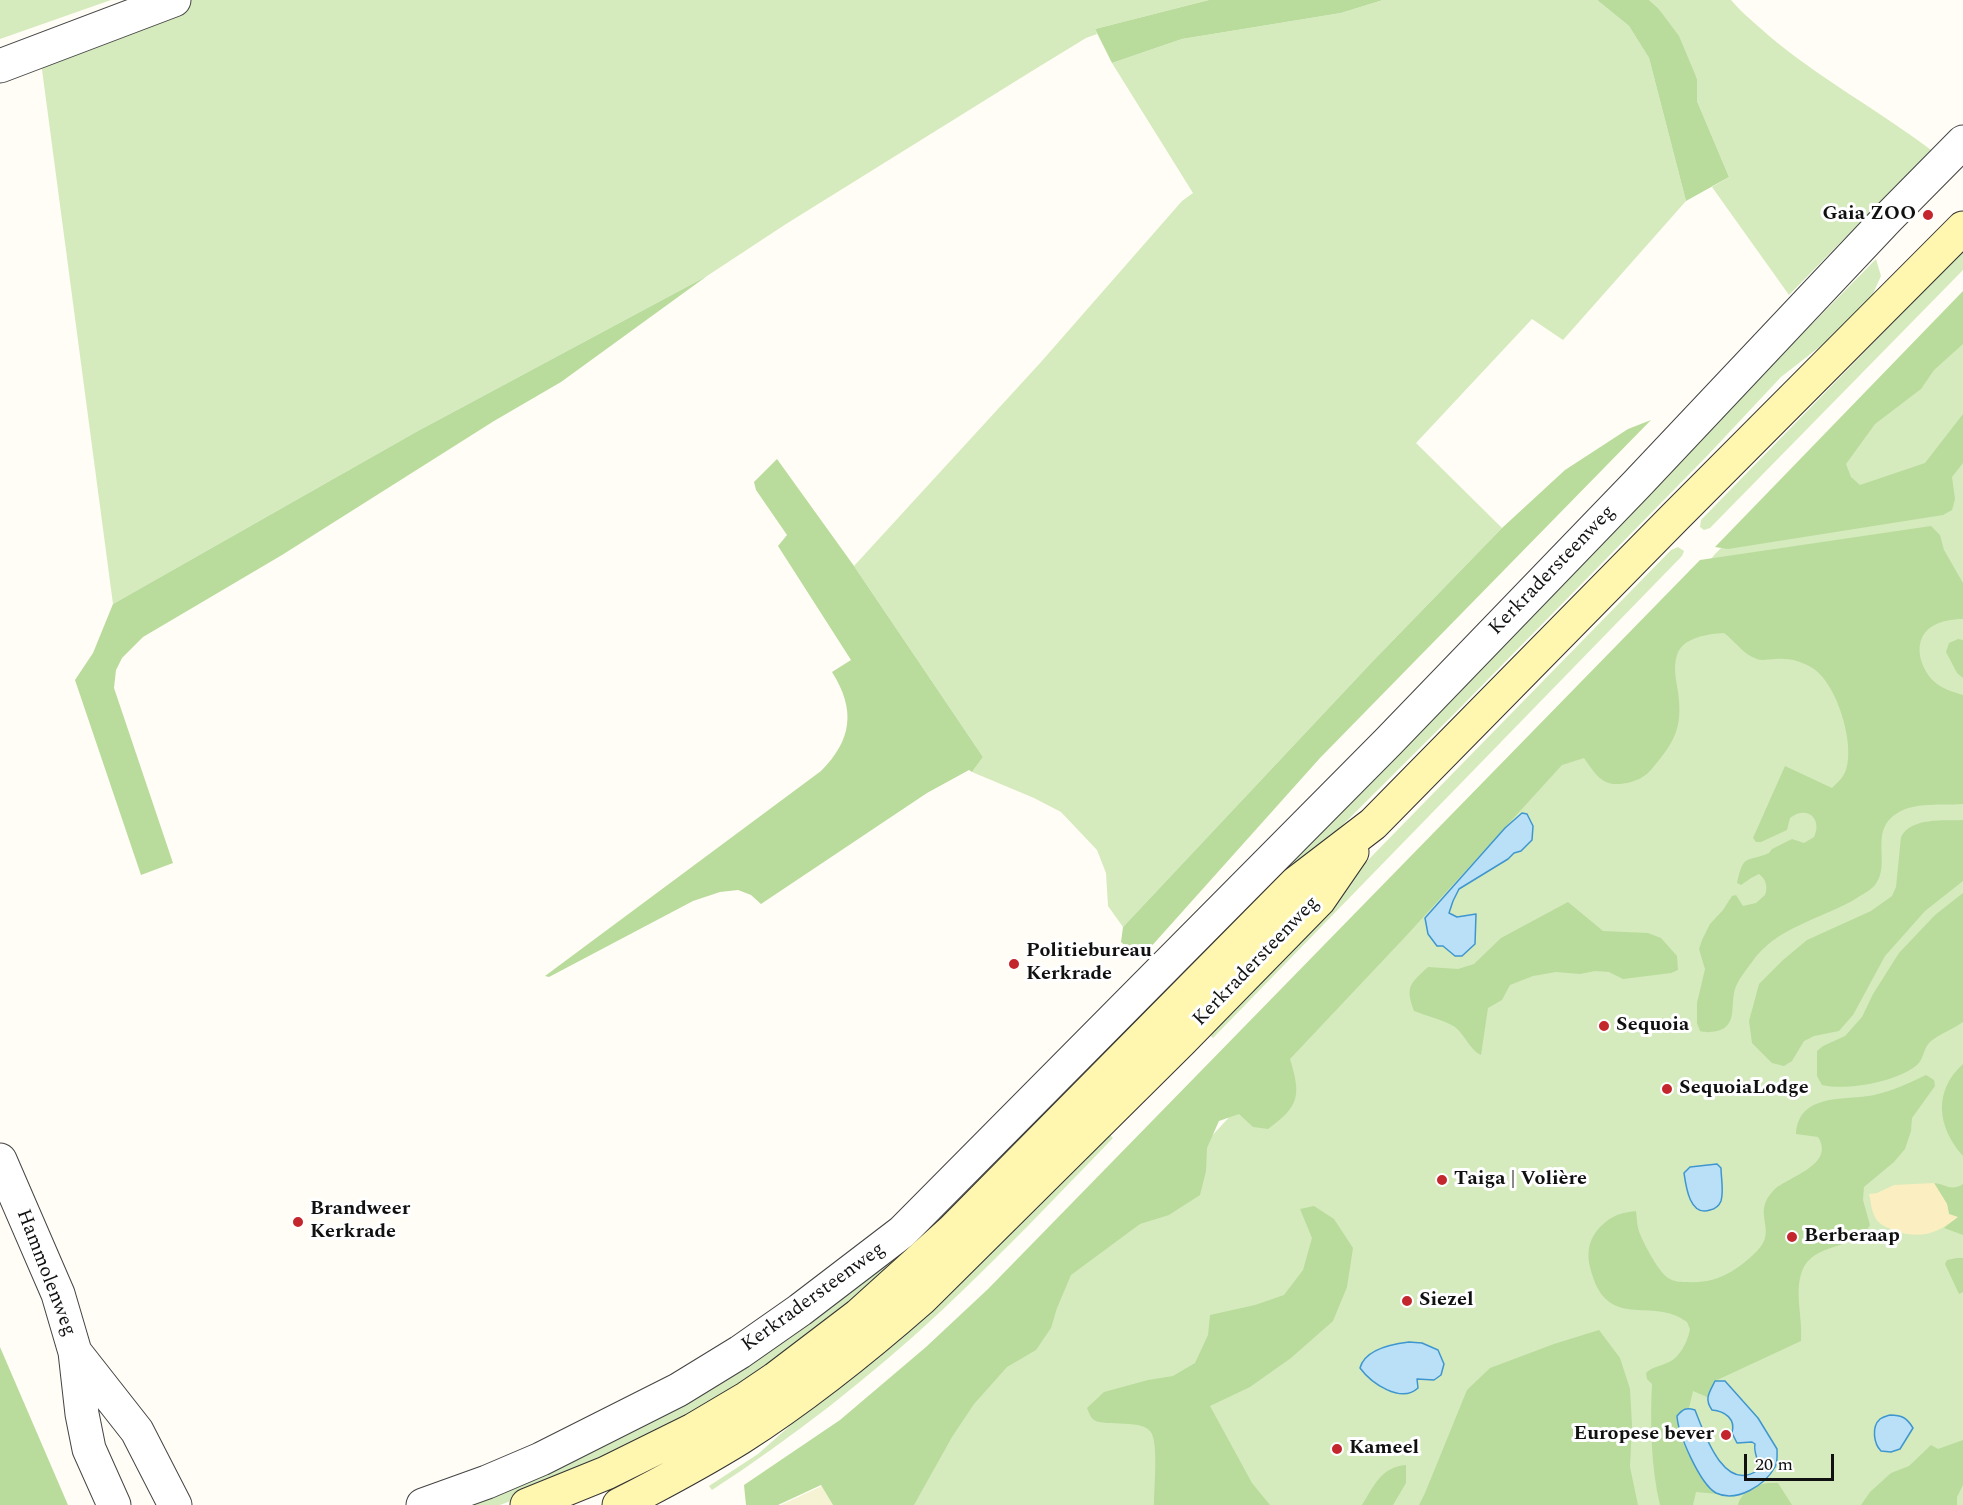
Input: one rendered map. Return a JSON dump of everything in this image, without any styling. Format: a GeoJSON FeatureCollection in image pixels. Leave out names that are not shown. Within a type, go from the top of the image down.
{"type":"FeatureCollection","features":[{"type":"Feature","properties":{"kind":"main road","name":"Kerkradersteenweg"},"geometry":{"type":"LineString","coordinates":[[619,1505],[740,1438],[823,1379],[878,1337],[969,1253],[1172,1030],[1296,883],[1373,824],[1665,526],[1963,228]]}},
{"type":"Feature","properties":{"kind":"main road","name":"Kerkradersteenweg"},"geometry":{"type":"LineString","coordinates":[[526,1505],[606,1473],[693,1430],[747,1398],[832,1337],[1172,1030]]}},
{"type":"Feature","properties":{"kind":"street"},"geometry":{"type":"LineString","coordinates":[[0,66],[174,0]]}},
{"type":"Feature","properties":{"kind":"street","name":"Kerkradersteenweg"},"geometry":{"type":"LineString","coordinates":[[423,1505],[487,1482],[541,1459],[678,1390],[740,1352],[800,1310],[902,1232],[1397,734],[1963,142]]}},
{"type":"Feature","properties":{"kind":"street","name":"Kerkradersteenweg"},"geometry":{"type":"LineString","coordinates":[[1137,994],[1172,1030]]}},
{"type":"Feature","properties":{"kind":"street","name":"Hammolenweg"},"geometry":{"type":"LineString","coordinates":[[0,1160],[57,1294],[75,1352],[82,1414],[89,1449],[114,1505]]}},
{"type":"Feature","properties":{"kind":"street","name":"Hammolenweg"},"geometry":{"type":"LineString","coordinates":[[75,1352],[137,1431],[176,1505]]}},
{"type":"Feature","properties":{"kind":"shaded area"},"geometry":{"type":"Polygon","coordinates":[[[822,1486],[833,1505],[781,1505],[822,1486]]]}},
{"type":"Feature","properties":{"kind":"green space"},"geometry":{"type":"Polygon","coordinates":[[[0,0],[111,0],[0,39],[0,0]]]}},
{"type":"Feature","properties":{"kind":"green space"},"geometry":{"type":"Polygon","coordinates":[[[165,0],[1209,0],[1095,29],[1097,34],[1086,38],[1032,71],[786,224],[707,276],[416,432],[113,604],[39,47],[165,0]]]}},
{"type":"Feature","properties":{"kind":"green space"},"geometry":{"type":"Polygon","coordinates":[[[1209,0],[1383,0],[1341,13],[1182,39],[1112,63],[1095,29],[1209,0]]]}},
{"type":"Feature","properties":{"kind":"green space"},"geometry":{"type":"Polygon","coordinates":[[[1383,0],[1597,0],[1629,26],[1649,58],[1686,201],[1563,340],[1532,319],[1416,443],[1502,528],[1372,662],[1123,927],[1108,906],[1106,873],[1097,850],[1061,812],[972,772],[983,757],[854,566],[1041,362],[1182,201],[1193,193],[1112,63],[1182,39],[1341,13],[1383,0]]]}},
{"type":"Feature","properties":{"kind":"green space"},"geometry":{"type":"Polygon","coordinates":[[[1597,0],[1649,0],[1679,36],[1697,79],[1697,101],[1729,177],[1686,201],[1649,58],[1629,26],[1597,0]]]}},
{"type":"Feature","properties":{"kind":"green space"},"geometry":{"type":"Polygon","coordinates":[[[1649,0],[1731,0],[1787,51],[1931,150],[1789,295],[1712,187],[1729,177],[1697,101],[1697,79],[1658,8],[1649,0]]]}},
{"type":"Feature","properties":{"kind":"green space"},"geometry":{"type":"Polygon","coordinates":[[[1963,251],[1963,270],[1710,528],[1704,530],[1700,527],[1701,520],[1963,251]]]}},
{"type":"Feature","properties":{"kind":"green space"},"geometry":{"type":"Polygon","coordinates":[[[1876,259],[1881,276],[1871,298],[1836,334],[1781,377],[1707,456],[1453,715],[1172,995],[1165,990],[1163,985],[1876,259]]]}},
{"type":"Feature","properties":{"kind":"green space"},"geometry":{"type":"Polygon","coordinates":[[[707,276],[561,382],[494,421],[282,555],[143,637],[122,658],[116,670],[114,688],[173,863],[141,875],[75,680],[93,653],[113,604],[416,432],[707,276]]]}},
{"type":"Feature","properties":{"kind":"green space"},"geometry":{"type":"Polygon","coordinates":[[[1963,291],[1963,344],[1934,370],[1921,389],[1875,424],[1846,464],[1851,477],[1860,485],[1925,463],[1963,414],[1963,463],[1952,477],[1955,499],[1952,510],[1943,515],[1728,549],[1715,547],[1963,291]]]}},
{"type":"Feature","properties":{"kind":"green space"},"geometry":{"type":"Polygon","coordinates":[[[1963,311],[1963,1505],[880,1505],[931,1398],[1171,1180],[1496,829],[1715,554],[1963,311]]]}},
{"type":"Feature","properties":{"kind":"green space"},"geometry":{"type":"Polygon","coordinates":[[[1651,420],[1320,758],[1140,959],[1121,942],[1123,927],[1372,662],[1502,528],[1565,470],[1628,429],[1651,420]]]}},
{"type":"Feature","properties":{"kind":"green space"},"geometry":{"type":"Polygon","coordinates":[[[777,459],[854,566],[983,757],[972,772],[969,770],[927,793],[761,904],[751,895],[738,890],[720,892],[693,901],[549,977],[545,976],[821,771],[839,748],[847,724],[847,712],[845,699],[832,672],[851,660],[778,546],[787,535],[756,490],[754,482],[777,459]]]}},
{"type":"Feature","properties":{"kind":"green space"},"geometry":{"type":"Polygon","coordinates":[[[1931,526],[1940,535],[1944,550],[1963,583],[1963,619],[1938,623],[1931,627],[1921,640],[1920,656],[1926,672],[1937,684],[1963,695],[1963,804],[1914,807],[1905,809],[1889,820],[1882,835],[1881,869],[1875,885],[1852,901],[1785,933],[1761,951],[1736,986],[1731,1020],[1728,1025],[1717,1031],[1702,1032],[1697,1023],[1697,1003],[1705,969],[1699,949],[1702,940],[1710,924],[1732,896],[1736,895],[1743,906],[1756,903],[1765,895],[1766,883],[1759,874],[1741,885],[1737,883],[1747,860],[1769,853],[1772,849],[1792,839],[1804,843],[1814,837],[1815,819],[1807,813],[1802,813],[1790,818],[1787,830],[1761,842],[1756,842],[1753,838],[1785,766],[1832,788],[1845,773],[1848,745],[1837,701],[1830,688],[1814,669],[1795,661],[1761,660],[1752,657],[1724,633],[1690,640],[1680,649],[1675,664],[1679,702],[1677,728],[1671,744],[1647,774],[1631,782],[1614,784],[1598,776],[1584,758],[1562,765],[1290,1059],[1296,1082],[1295,1099],[1279,1121],[1268,1129],[1253,1127],[1239,1114],[1219,1121],[1207,1148],[1206,1171],[1200,1195],[1169,1215],[1140,1224],[1071,1275],[1051,1328],[1036,1350],[1007,1367],[974,1404],[952,1437],[914,1505],[833,1505],[821,1485],[778,1505],[746,1505],[744,1485],[840,1420],[926,1347],[988,1289],[1700,560],[1931,526]]]}},
{"type":"Feature","properties":{"kind":"green space"},"geometry":{"type":"Polygon","coordinates":[[[1678,547],[1684,551],[1682,556],[1213,1038],[1203,1029],[1671,550],[1678,547]]]}},
{"type":"Feature","properties":{"kind":"green space"},"geometry":{"type":"Polygon","coordinates":[[[1958,639],[1963,640],[1963,678],[1957,673],[1946,652],[1949,643],[1958,639]]]}},
{"type":"Feature","properties":{"kind":"green space"},"geometry":{"type":"Polygon","coordinates":[[[1963,820],[1963,881],[1925,911],[1885,956],[1853,1015],[1839,1031],[1814,1036],[1804,1041],[1792,1061],[1784,1066],[1772,1063],[1752,1043],[1749,1021],[1759,984],[1807,940],[1871,911],[1892,896],[1896,887],[1901,837],[1912,826],[1929,821],[1963,820]]]}},
{"type":"Feature","properties":{"kind":"green space"},"geometry":{"type":"Polygon","coordinates":[[[1963,893],[1963,1022],[1931,1041],[1917,1065],[1897,1076],[1857,1086],[1822,1085],[1817,1076],[1817,1051],[1845,1036],[1862,1017],[1873,994],[1899,953],[1935,915],[1963,893]]]}},
{"type":"Feature","properties":{"kind":"green space"},"geometry":{"type":"Polygon","coordinates":[[[1568,902],[1603,931],[1648,933],[1661,938],[1677,956],[1678,970],[1671,973],[1623,979],[1609,972],[1595,971],[1580,974],[1556,972],[1533,976],[1510,985],[1502,1000],[1488,1008],[1481,1055],[1455,1027],[1414,1011],[1410,996],[1411,986],[1428,967],[1458,969],[1474,964],[1501,938],[1568,902]]]}},
{"type":"Feature","properties":{"kind":"green space"},"geometry":{"type":"Polygon","coordinates":[[[1130,1022],[1139,1030],[858,1304],[722,1405],[562,1482],[500,1505],[465,1505],[574,1459],[681,1406],[1130,1022]]]}},
{"type":"Feature","properties":{"kind":"green space"},"geometry":{"type":"Polygon","coordinates":[[[1963,1064],[1963,1156],[1948,1133],[1942,1109],[1947,1086],[1963,1064]]]}},
{"type":"Feature","properties":{"kind":"green space"},"geometry":{"type":"Polygon","coordinates":[[[1926,1075],[1934,1080],[1935,1086],[1912,1118],[1911,1131],[1905,1149],[1894,1162],[1864,1187],[1863,1200],[1870,1225],[1855,1239],[1816,1255],[1808,1261],[1802,1271],[1799,1288],[1801,1341],[1715,1381],[1707,1397],[1693,1391],[1689,1408],[1682,1410],[1680,1431],[1682,1441],[1701,1475],[1718,1494],[1696,1492],[1693,1505],[1660,1505],[1652,1445],[1652,1384],[1647,1379],[1646,1373],[1669,1362],[1680,1353],[1690,1329],[1687,1322],[1673,1315],[1659,1311],[1631,1310],[1618,1307],[1607,1300],[1597,1287],[1589,1263],[1588,1254],[1593,1236],[1609,1219],[1636,1211],[1638,1229],[1642,1239],[1666,1276],[1676,1281],[1698,1282],[1726,1275],[1749,1258],[1763,1243],[1766,1236],[1764,1207],[1774,1190],[1808,1169],[1821,1155],[1822,1147],[1818,1137],[1796,1134],[1799,1121],[1805,1111],[1825,1101],[1888,1091],[1926,1075]]]}},
{"type":"Feature","properties":{"kind":"green space"},"geometry":{"type":"Polygon","coordinates":[[[1105,1130],[1113,1138],[939,1313],[829,1406],[771,1450],[712,1490],[709,1486],[758,1454],[852,1371],[1105,1130]]]}},
{"type":"Feature","properties":{"kind":"green space"},"geometry":{"type":"Polygon","coordinates":[[[1934,1183],[1952,1187],[1963,1184],[1963,1235],[1944,1228],[1957,1217],[1949,1214],[1947,1204],[1934,1183]]]}},
{"type":"Feature","properties":{"kind":"green space"},"geometry":{"type":"Polygon","coordinates":[[[1314,1206],[1334,1219],[1353,1248],[1347,1287],[1333,1321],[1291,1358],[1250,1387],[1210,1406],[1252,1483],[1270,1505],[1154,1505],[1155,1458],[1152,1434],[1142,1426],[1094,1420],[1087,1408],[1104,1392],[1173,1376],[1195,1363],[1208,1335],[1210,1315],[1255,1305],[1284,1295],[1303,1270],[1312,1238],[1300,1209],[1314,1206]]]}},
{"type":"Feature","properties":{"kind":"green space"},"geometry":{"type":"Polygon","coordinates":[[[1963,1258],[1963,1292],[1959,1294],[1945,1264],[1947,1260],[1963,1258]]]}},
{"type":"Feature","properties":{"kind":"green space"},"geometry":{"type":"Polygon","coordinates":[[[1599,1330],[1620,1358],[1630,1389],[1632,1425],[1630,1467],[1638,1505],[1419,1505],[1467,1390],[1490,1368],[1599,1330]]]}},
{"type":"Feature","properties":{"kind":"green space"},"geometry":{"type":"Polygon","coordinates":[[[0,1347],[68,1505],[0,1505],[0,1347]]]}},
{"type":"Feature","properties":{"kind":"green space"},"geometry":{"type":"Polygon","coordinates":[[[1963,1440],[1963,1485],[1957,1497],[1957,1505],[1861,1505],[1870,1492],[1891,1473],[1909,1466],[1931,1445],[1938,1449],[1963,1440]]]}},
{"type":"Feature","properties":{"kind":"green space"},"geometry":{"type":"Polygon","coordinates":[[[1406,1465],[1406,1483],[1393,1505],[1362,1505],[1384,1474],[1390,1469],[1406,1465]]]}},
{"type":"Feature","properties":{"kind":"green space"},"geometry":{"type":"Polygon","coordinates":[[[1769,1483],[1778,1483],[1792,1505],[1738,1505],[1742,1496],[1750,1490],[1769,1483]]]}},
{"type":"Feature","properties":{"kind":"sand"},"geometry":{"type":"Polygon","coordinates":[[[1934,1183],[1947,1204],[1949,1214],[1958,1217],[1943,1228],[1927,1234],[1911,1235],[1890,1229],[1876,1219],[1869,1194],[1894,1185],[1934,1183]]]}},
{"type":"Feature","properties":{"kind":"water"},"geometry":{"type":"Polygon","coordinates":[[[1522,813],[1527,814],[1533,826],[1532,840],[1521,851],[1514,853],[1459,889],[1453,901],[1449,913],[1457,917],[1476,914],[1475,944],[1462,956],[1455,956],[1443,946],[1437,946],[1428,934],[1425,918],[1505,828],[1522,813]]]}},
{"type":"Feature","properties":{"kind":"water"},"geometry":{"type":"Polygon","coordinates":[[[1717,1164],[1721,1168],[1721,1201],[1712,1210],[1703,1211],[1698,1209],[1690,1199],[1684,1173],[1690,1167],[1717,1164]]]}},
{"type":"Feature","properties":{"kind":"water"},"geometry":{"type":"Polygon","coordinates":[[[1409,1342],[1422,1343],[1438,1350],[1444,1364],[1441,1375],[1434,1380],[1417,1379],[1418,1388],[1403,1394],[1387,1390],[1371,1380],[1360,1368],[1367,1356],[1373,1352],[1387,1346],[1409,1342]]]}},
{"type":"Feature","properties":{"kind":"water"},"geometry":{"type":"Polygon","coordinates":[[[1715,1381],[1725,1381],[1758,1418],[1777,1449],[1776,1465],[1765,1480],[1750,1490],[1733,1496],[1716,1493],[1703,1480],[1678,1424],[1677,1416],[1681,1412],[1685,1409],[1695,1410],[1710,1445],[1725,1468],[1735,1474],[1746,1475],[1758,1470],[1755,1444],[1752,1442],[1737,1443],[1732,1433],[1731,1420],[1725,1414],[1712,1410],[1708,1403],[1708,1396],[1715,1381]]]}},
{"type":"Feature","properties":{"kind":"water"},"geometry":{"type":"Polygon","coordinates":[[[1890,1415],[1904,1418],[1913,1428],[1900,1449],[1891,1452],[1881,1451],[1875,1440],[1875,1426],[1880,1419],[1890,1415]]]}},
{"type":"Feature","properties":{"kind":"place","name":"Gaia ZOO"},"geometry":{"type":"Point","coordinates":[1928,215]}},
{"type":"Feature","properties":{"kind":"place","name":"Politiebureau Kerkrade"},"geometry":{"type":"Point","coordinates":[1014,964]}},
{"type":"Feature","properties":{"kind":"place","name":"Sequoia"},"geometry":{"type":"Point","coordinates":[1604,1026]}},
{"type":"Feature","properties":{"kind":"place","name":"SequoiaLodge"},"geometry":{"type":"Point","coordinates":[1667,1089]}},
{"type":"Feature","properties":{"kind":"place","name":"Taiga | Volière"},"geometry":{"type":"Point","coordinates":[1442,1180]}},
{"type":"Feature","properties":{"kind":"place","name":"Brandweer Kerkrade"},"geometry":{"type":"Point","coordinates":[298,1222]}},
{"type":"Feature","properties":{"kind":"place","name":"Berberaap"},"geometry":{"type":"Point","coordinates":[1792,1237]}},
{"type":"Feature","properties":{"kind":"place","name":"Siezel"},"geometry":{"type":"Point","coordinates":[1407,1301]}},
{"type":"Feature","properties":{"kind":"place","name":"Europese bever"},"geometry":{"type":"Point","coordinates":[1726,1435]}},
{"type":"Feature","properties":{"kind":"place","name":"Kameel"},"geometry":{"type":"Point","coordinates":[1337,1449]}}]}
